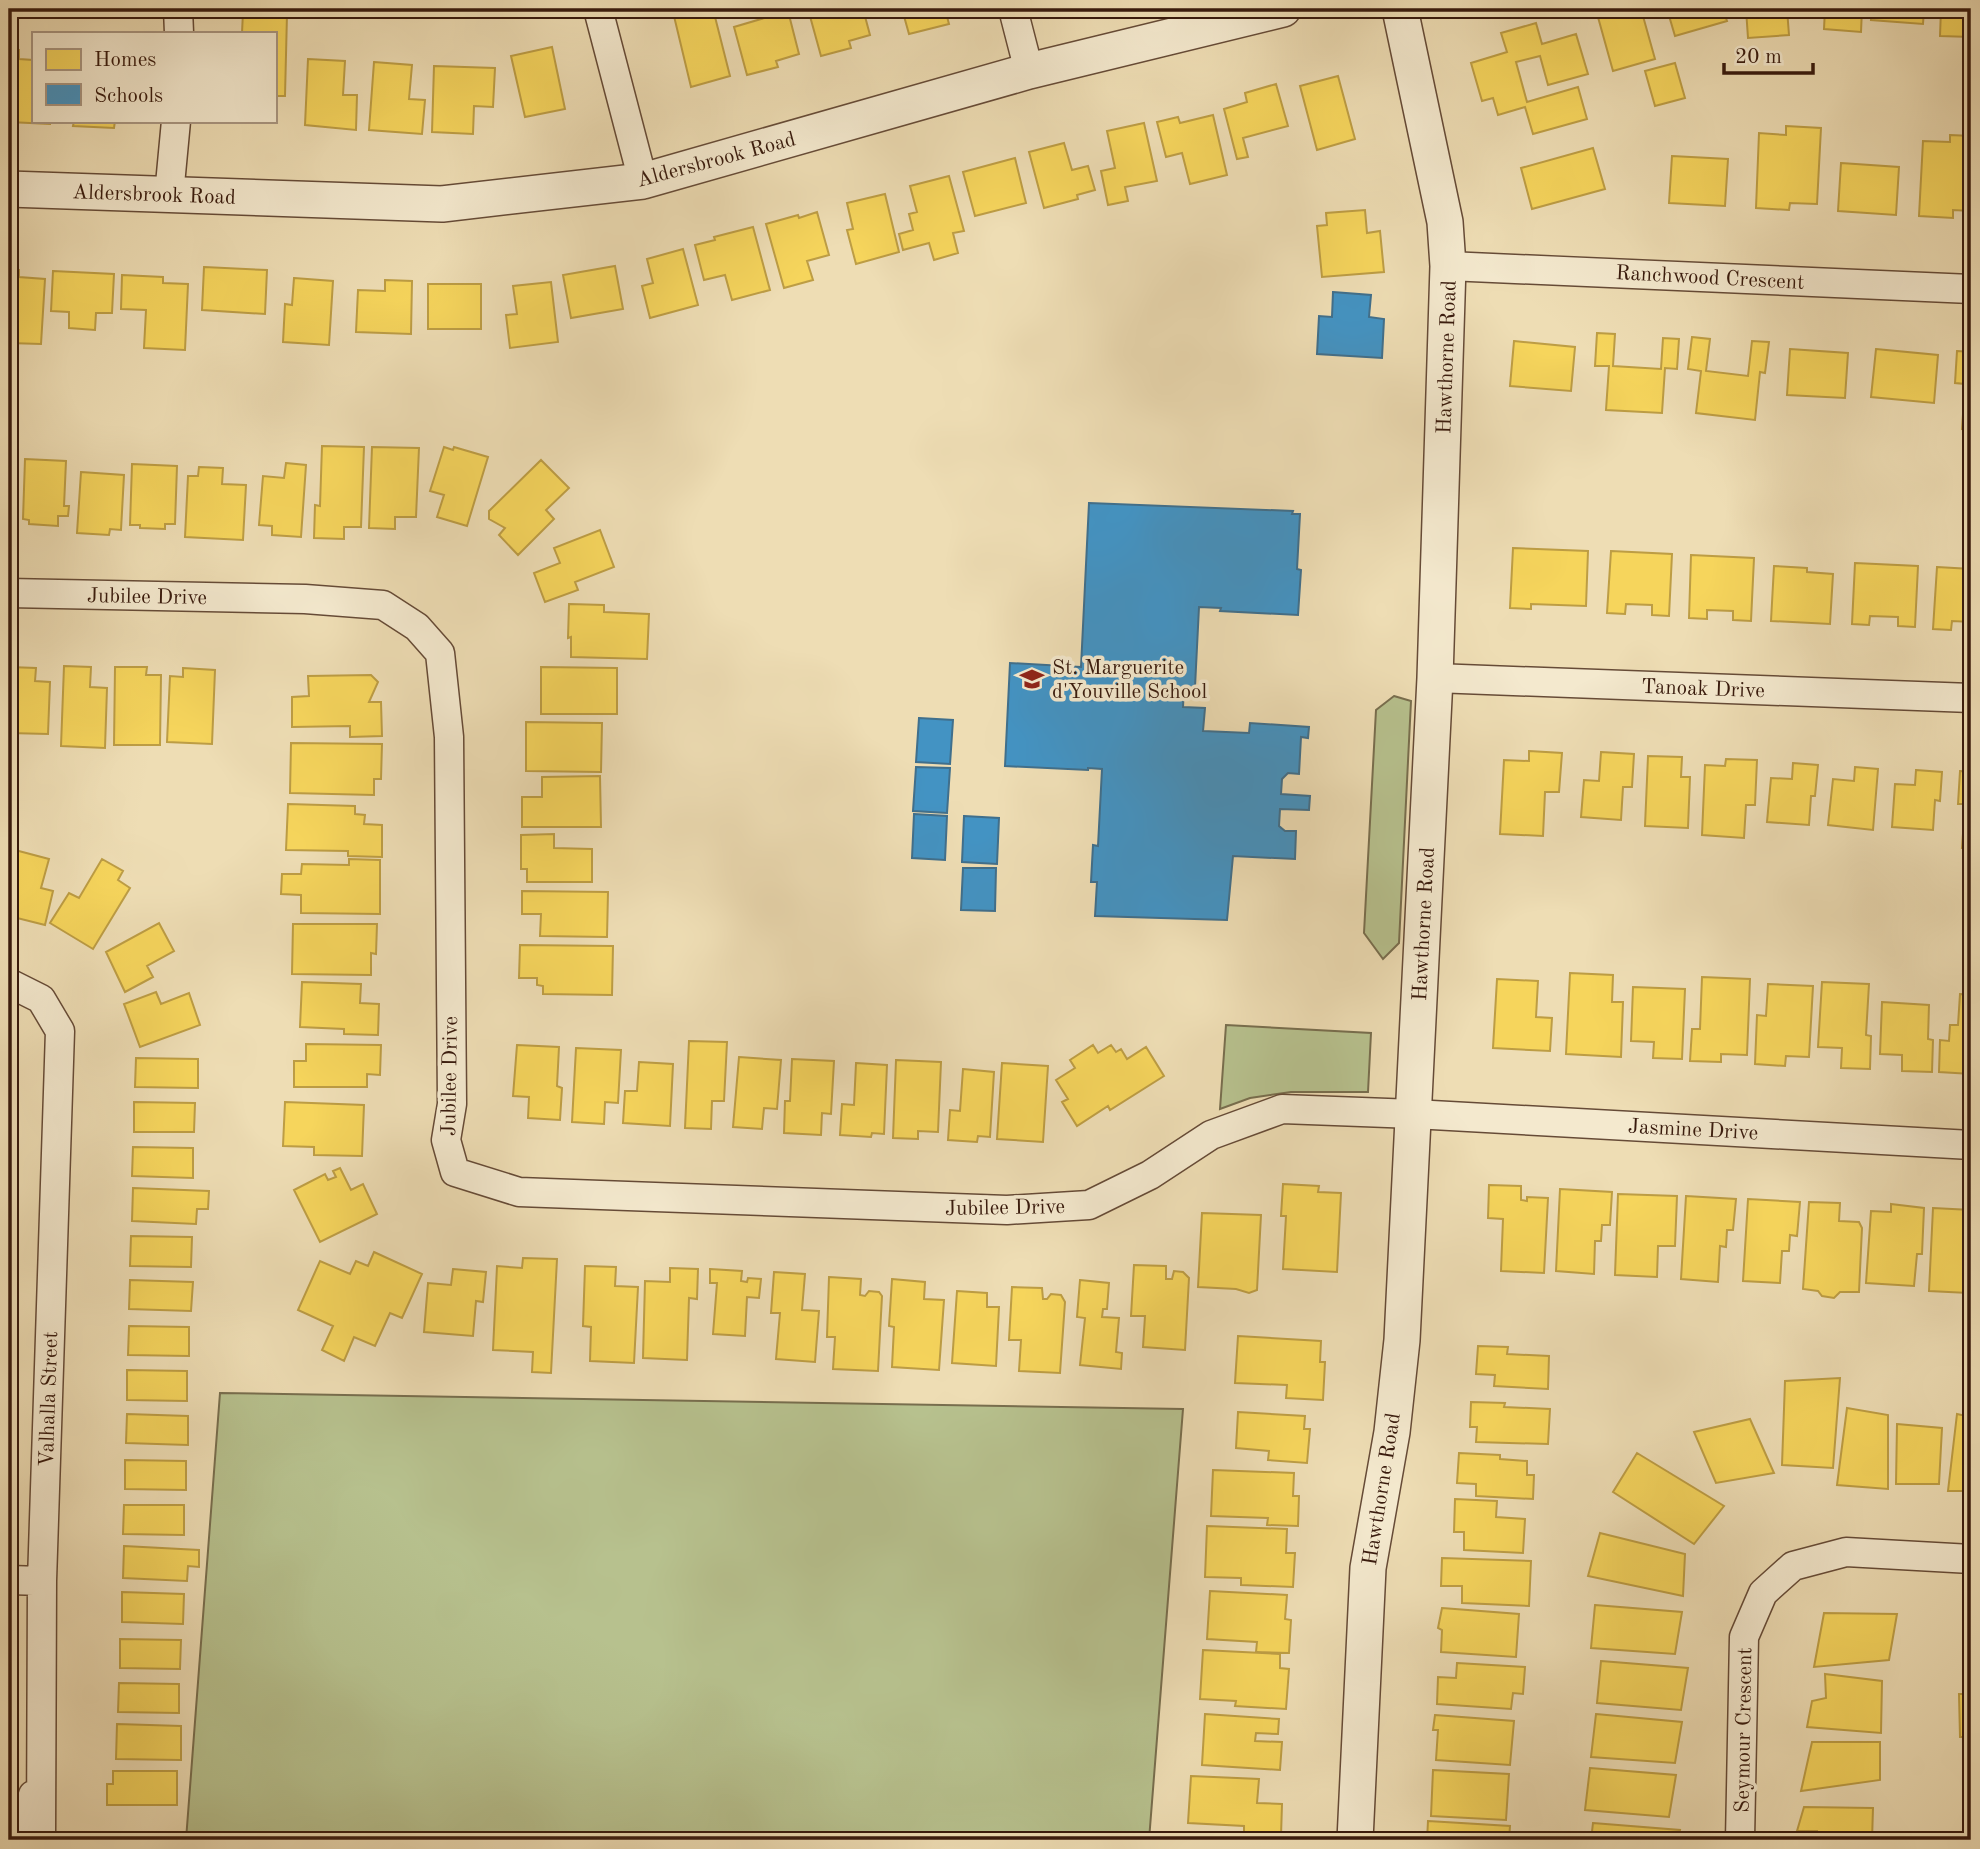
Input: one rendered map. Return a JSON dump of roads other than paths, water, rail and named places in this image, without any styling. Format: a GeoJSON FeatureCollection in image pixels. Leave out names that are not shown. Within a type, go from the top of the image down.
{"type":"FeatureCollection","features":[{"type":"Feature","properties":{"kind":"street"},"geometry":{"type":"LineString","coordinates":[[177,9],[179,32]]}},
{"type":"Feature","properties":{"kind":"street"},"geometry":{"type":"LineString","coordinates":[[598,9],[643,181]]}},
{"type":"Feature","properties":{"kind":"street"},"geometry":{"type":"LineString","coordinates":[[1013,9],[1029,71]]}},
{"type":"Feature","properties":{"kind":"street","name":"Aldersbrook Road"},"geometry":{"type":"LineString","coordinates":[[9,189],[442,204],[643,181],[1029,71],[1283,9]]}},
{"type":"Feature","properties":{"kind":"street","name":"Hawthorne Road"},"geometry":{"type":"LineString","coordinates":[[1355,1840],[1368,1568],[1392,1432],[1402,1340],[1435,678],[1448,266],[1445,222],[1400,9]]}},
{"type":"Feature","properties":{"kind":"street"},"geometry":{"type":"LineString","coordinates":[[169,195],[176,122]]}},
{"type":"Feature","properties":{"kind":"street","name":"Ranchwood Crescent"},"geometry":{"type":"LineString","coordinates":[[1448,266],[1971,289]]}},
{"type":"Feature","properties":{"kind":"street","name":"Jubilee Drive"},"geometry":{"type":"LineString","coordinates":[[9,593],[305,599],[383,605],[417,627],[440,653],[449,750],[452,1104],[446,1140],[455,1172],[519,1192],[1007,1210],[1088,1205],[1150,1175],[1211,1135],[1282,1109],[1414,1114]]}},
{"type":"Feature","properties":{"kind":"street","name":"Tanoak Drive"},"geometry":{"type":"LineString","coordinates":[[1435,678],[1971,698]]}},
{"type":"Feature","properties":{"kind":"street","name":"Valhalla Street"},"geometry":{"type":"LineString","coordinates":[[9,983],[41,999],[60,1031],[42,1581],[41,1840]]}},
{"type":"Feature","properties":{"kind":"street","name":"Jasmine Drive"},"geometry":{"type":"LineString","coordinates":[[1414,1114],[1971,1145]]}},
{"type":"Feature","properties":{"kind":"street","name":"Seymour Crescent"},"geometry":{"type":"LineString","coordinates":[[1740,1840],[1744,1637],[1763,1593],[1793,1566],[1846,1552],[1971,1559]]}},
{"type":"Feature","properties":{"kind":"street"},"geometry":{"type":"LineString","coordinates":[[9,1580],[42,1581]]}},
{"type":"Feature","properties":{"kind":"street"},"geometry":{"type":"LineString","coordinates":[[19,1840],[41,1773]]}},
{"type":"Feature","properties":{"kind":"place","name":"St. Marguerite d'Youville School"},"geometry":{"type":"Point","coordinates":[1032,679]}}]}
